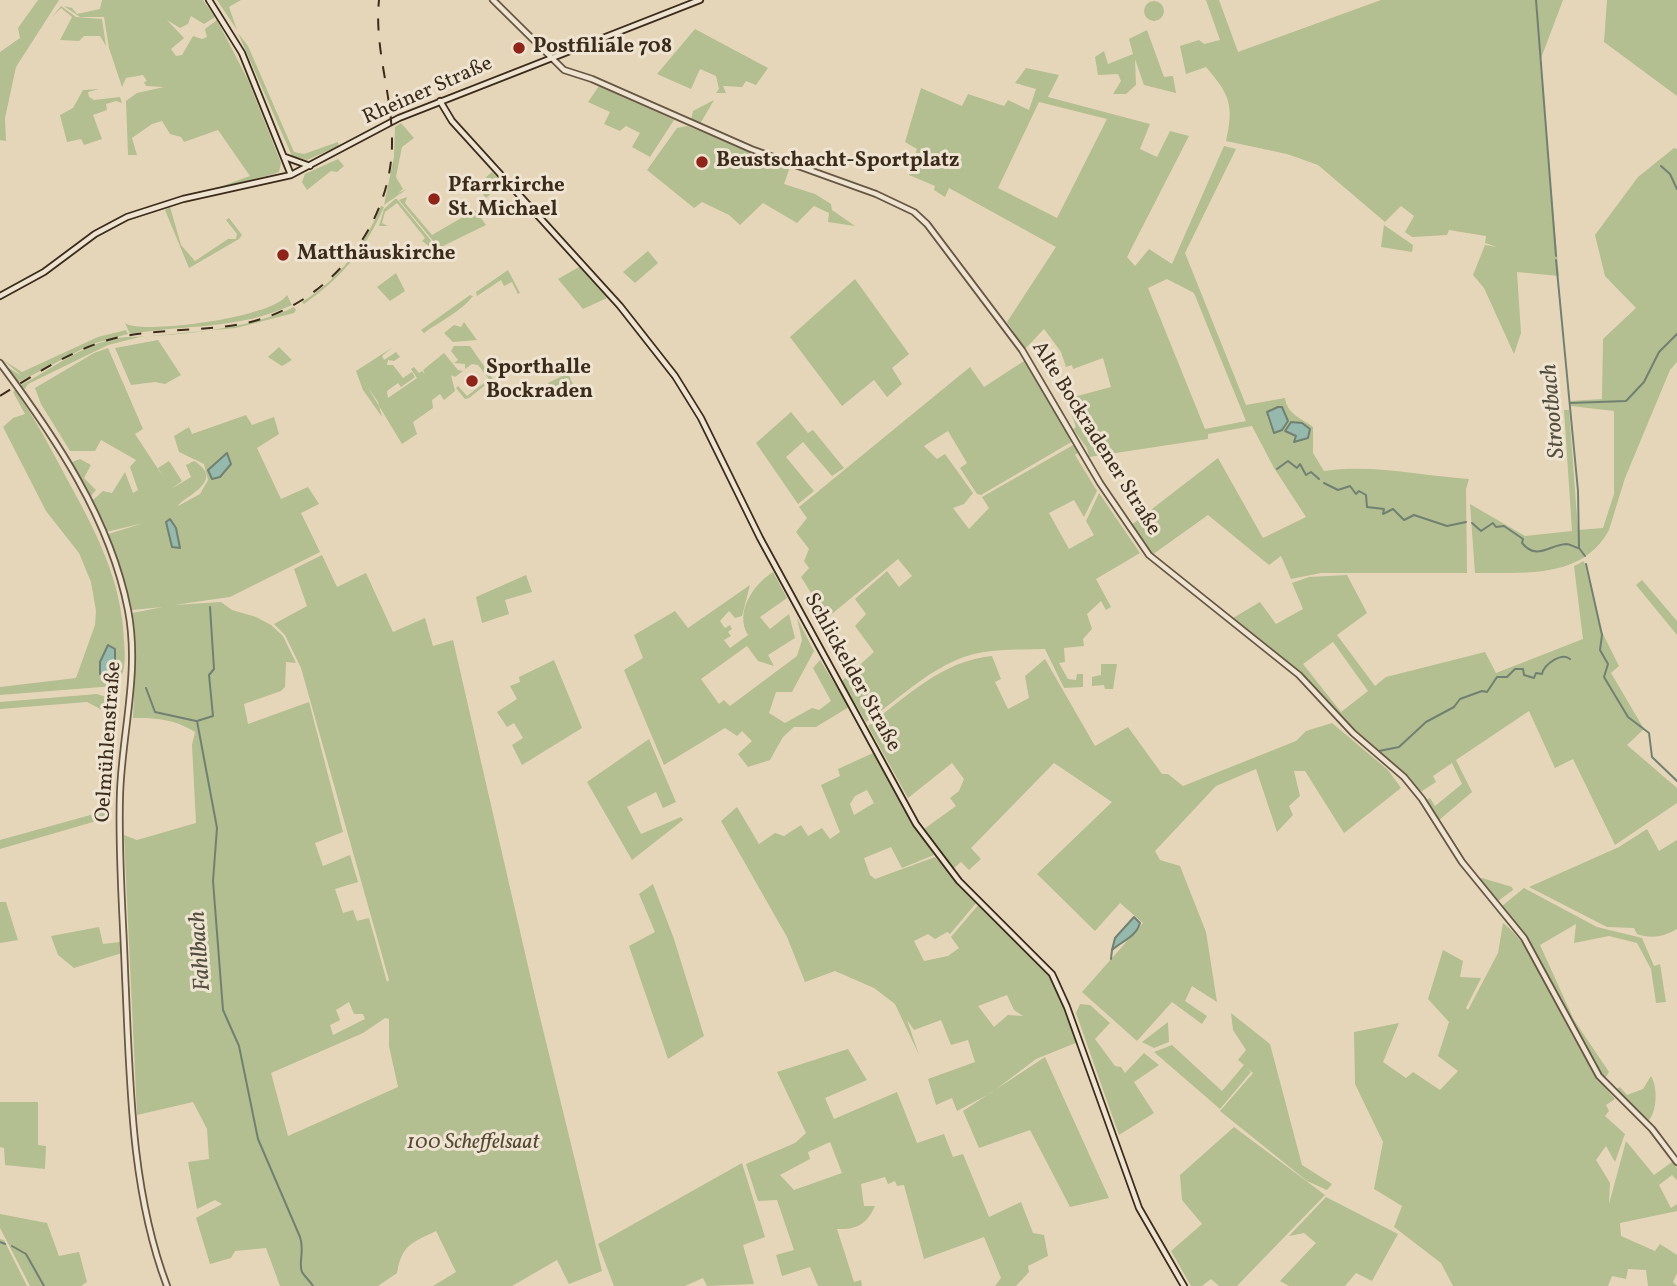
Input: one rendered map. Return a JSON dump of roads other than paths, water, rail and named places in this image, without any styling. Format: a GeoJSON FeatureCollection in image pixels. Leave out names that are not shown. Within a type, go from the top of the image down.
{"type":"FeatureCollection","features":[{"type":"Feature","properties":{"kind":"street"},"geometry":{"type":"LineString","coordinates":[[209,0],[242,53],[291,175]]}},
{"type":"Feature","properties":{"kind":"street","name":"Alte Bockradener Straße"},"geometry":{"type":"LineString","coordinates":[[493,0],[564,70],[593,79],[688,123],[876,194],[914,212],[928,224],[1022,350],[1100,483],[1149,555],[1299,675],[1353,733],[1404,777],[1422,799],[1462,862],[1524,938],[1599,1076],[1652,1129],[1677,1161]]}},
{"type":"Feature","properties":{"kind":"street","name":"Rheiner Straße"},"geometry":{"type":"LineString","coordinates":[[0,296],[44,272],[95,234],[127,217],[183,198],[291,175],[393,121],[549,57],[700,0]]}},
{"type":"Feature","properties":{"kind":"street","name":"Schlickelder Straße"},"geometry":{"type":"LineString","coordinates":[[440,101],[452,121],[620,306],[676,376],[701,418],[757,532],[921,833],[959,881],[1052,974],[1067,1007],[1139,1208],[1184,1286]]}},
{"type":"Feature","properties":{"kind":"street"},"geometry":{"type":"LineString","coordinates":[[285,157],[310,166]]}},
{"type":"Feature","properties":{"kind":"street","name":"Oelmühlenstraße"},"geometry":{"type":"LineString","coordinates":[[0,363],[39,415],[88,500],[114,558],[128,612],[132,688],[120,808],[130,1092],[150,1239],[167,1286]]}},
{"type":"Feature","properties":{"kind":"water"},"geometry":{"type":"Polygon","coordinates":[[[1282,407],[1288,421],[1282,430],[1274,433],[1267,412],[1282,407]]]}},
{"type":"Feature","properties":{"kind":"water"},"geometry":{"type":"Polygon","coordinates":[[[1291,422],[1302,423],[1310,429],[1308,438],[1294,442],[1296,436],[1285,431],[1291,422]]]}},
{"type":"Feature","properties":{"kind":"water"},"geometry":{"type":"Polygon","coordinates":[[[227,453],[231,464],[220,477],[212,479],[208,470],[227,453]]]}},
{"type":"Feature","properties":{"kind":"water"},"geometry":{"type":"Polygon","coordinates":[[[170,519],[176,528],[180,548],[172,547],[166,522],[170,519]]]}},
{"type":"Feature","properties":{"kind":"water"},"geometry":{"type":"Polygon","coordinates":[[[108,645],[115,649],[115,673],[100,674],[100,662],[108,645]]]}},
{"type":"Feature","properties":{"kind":"water"},"geometry":{"type":"Polygon","coordinates":[[[1134,917],[1140,923],[1138,928],[1112,950],[1115,938],[1134,917]]]}},
{"type":"Feature","properties":{"kind":"waterway","name":"Strootbach"},"geometry":{"type":"LineString","coordinates":[[1536,0],[1556,256]]}},
{"type":"Feature","properties":{"kind":"waterway"},"geometry":{"type":"LineString","coordinates":[[1661,166],[1670,174],[1677,189]]}},
{"type":"Feature","properties":{"kind":"waterway","name":"Strootbach"},"geometry":{"type":"LineString","coordinates":[[1556,260],[1578,491],[1579,548],[1585,556]]}},
{"type":"Feature","properties":{"kind":"waterway"},"geometry":{"type":"LineString","coordinates":[[1570,403],[1626,401],[1644,382],[1659,352],[1677,334]]}},
{"type":"Feature","properties":{"kind":"waterway"},"geometry":{"type":"LineString","coordinates":[[1277,469],[1288,461],[1297,468],[1300,464],[1306,475],[1311,472],[1319,479]]}},
{"type":"Feature","properties":{"kind":"waterway"},"geometry":{"type":"LineString","coordinates":[[1324,483],[1338,490],[1350,486],[1356,494],[1359,491],[1366,495],[1367,507],[1384,509],[1383,514],[1393,509],[1404,520],[1414,515],[1447,526],[1466,522]]}},
{"type":"Feature","properties":{"kind":"waterway"},"geometry":{"type":"LineString","coordinates":[[1472,523],[1481,531],[1493,523],[1496,527],[1504,526],[1523,539],[1522,543],[1533,551],[1566,544],[1578,548]]}},
{"type":"Feature","properties":{"kind":"waterway","name":"Strootbach"},"geometry":{"type":"LineString","coordinates":[[1586,564],[1602,635],[1600,650],[1608,664],[1604,677],[1628,717],[1649,733],[1652,757],[1677,781]]}},
{"type":"Feature","properties":{"kind":"waterway","name":"Fahlbach"},"geometry":{"type":"LineString","coordinates":[[210,607],[214,669],[209,675],[213,716],[197,721],[217,828],[213,881],[223,1010],[239,1046],[258,1139],[300,1237],[302,1272],[313,1286]]}},
{"type":"Feature","properties":{"kind":"waterway"},"geometry":{"type":"LineString","coordinates":[[1379,751],[1399,747],[1426,722],[1454,707],[1460,699],[1482,691],[1487,692],[1497,677],[1507,677],[1515,669],[1523,669],[1524,675],[1534,678],[1536,673],[1542,674],[1546,666],[1554,660],[1563,657],[1570,659]]}},
{"type":"Feature","properties":{"kind":"waterway"},"geometry":{"type":"LineString","coordinates":[[146,688],[155,712],[196,721]]}},
{"type":"Feature","properties":{"kind":"waterway"},"geometry":{"type":"LineString","coordinates":[[1111,959],[1112,950]]}},
{"type":"Feature","properties":{"kind":"waterway"},"geometry":{"type":"LineString","coordinates":[[0,1242],[5,1244]]}},
{"type":"Feature","properties":{"kind":"waterway"},"geometry":{"type":"LineString","coordinates":[[12,1246],[26,1254],[44,1286]]}},
{"type":"Feature","properties":{"kind":"railway"},"geometry":{"type":"LineString","coordinates":[[0,396],[66,357],[108,340],[241,324],[268,317],[293,305],[337,272],[370,226],[382,201],[389,174],[392,129],[380,44],[379,0]]}},
{"type":"Feature","properties":{"kind":"place","name":"Postfiliale 708"},"geometry":{"type":"Point","coordinates":[519,48]}},
{"type":"Feature","properties":{"kind":"place","name":"Beustschacht-Sportplatz"},"geometry":{"type":"Point","coordinates":[702,162]}},
{"type":"Feature","properties":{"kind":"place","name":"Pfarrkirche St. Michael"},"geometry":{"type":"Point","coordinates":[434,199]}},
{"type":"Feature","properties":{"kind":"place","name":"Matthäuskirche"},"geometry":{"type":"Point","coordinates":[283,255]}},
{"type":"Feature","properties":{"kind":"place","name":"Sporthalle Bockraden"},"geometry":{"type":"Point","coordinates":[472,381]}},
{"type":"Feature","properties":{"kind":"park label","name":"100 Scheffelsaat"},"geometry":{"type":"Point","coordinates":[473,1144]}}]}
